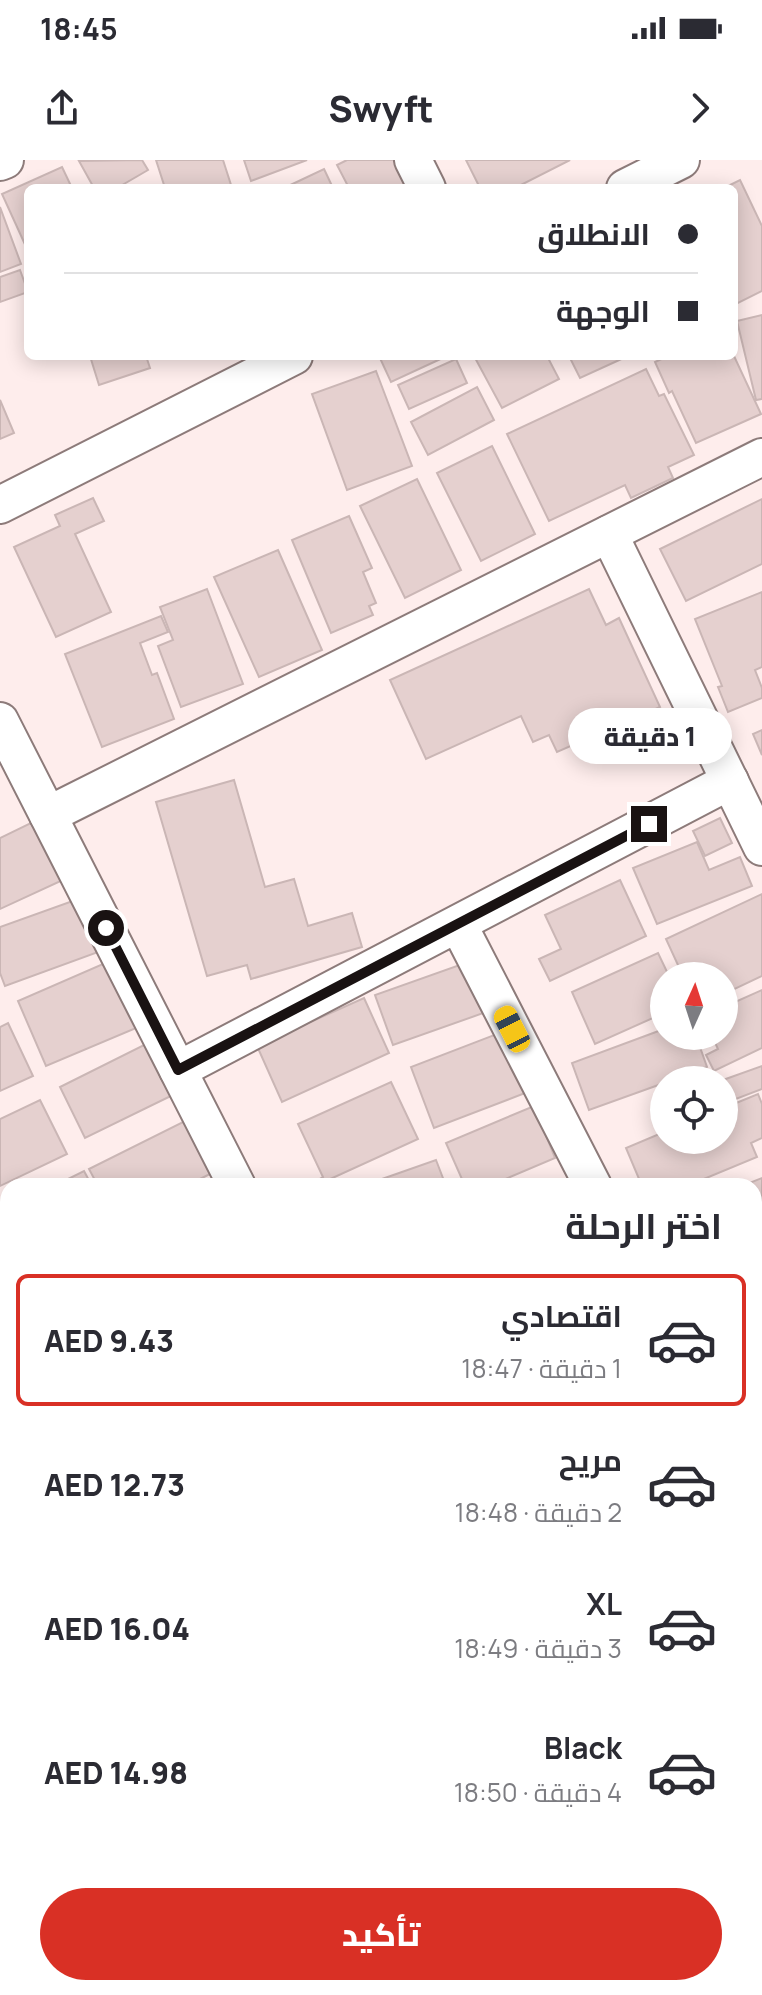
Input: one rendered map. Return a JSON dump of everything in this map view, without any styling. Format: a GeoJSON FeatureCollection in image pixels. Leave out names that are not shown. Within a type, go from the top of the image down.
{"type":"FeatureCollection","features":[{"type":"Feature","properties":{"kind":"street"},"geometry":{"type":"LineString","coordinates":[[413,160],[425,184]]}},
{"type":"Feature","properties":{"kind":"street"},"geometry":{"type":"LineString","coordinates":[[633,184],[681,160]]}},
{"type":"Feature","properties":{"kind":"street"},"geometry":{"type":"LineString","coordinates":[[0,505],[286,360]]}},
{"type":"Feature","properties":{"kind":"street"},"geometry":{"type":"LineString","coordinates":[[48,815],[762,457]]}},
{"type":"Feature","properties":{"kind":"street"},"geometry":{"type":"LineString","coordinates":[[609,534],[762,847]]}},
{"type":"Feature","properties":{"kind":"street"},"geometry":{"type":"LineString","coordinates":[[0,721],[178,1070],[226,1178]]}},
{"type":"Feature","properties":{"kind":"street"},"geometry":{"type":"LineString","coordinates":[[178,1070],[730,781]]}},
{"type":"Feature","properties":{"kind":"street"},"geometry":{"type":"LineString","coordinates":[[458,924],[589,1178]]}},
{"type":"Feature","properties":{"kind":"building"},"geometry":{"type":"Polygon","coordinates":[[[142,160],[148,170],[124,184],[92,184],[79,161],[142,160]]]}},
{"type":"Feature","properties":{"kind":"building"},"geometry":{"type":"Polygon","coordinates":[[[156,160],[223,160],[231,184],[164,184],[156,160]]]}},
{"type":"Feature","properties":{"kind":"building"},"geometry":{"type":"Polygon","coordinates":[[[244,160],[307,160],[251,181],[244,160]]]}},
{"type":"Feature","properties":{"kind":"building"},"geometry":{"type":"Polygon","coordinates":[[[347,160],[403,160],[415,184],[347,184],[337,165],[347,160]]]}},
{"type":"Feature","properties":{"kind":"building"},"geometry":{"type":"Polygon","coordinates":[[[466,160],[570,160],[523,184],[478,184],[466,160]]]}},
{"type":"Feature","properties":{"kind":"building"},"geometry":{"type":"Polygon","coordinates":[[[62,167],[70,184],[24,184],[62,167]]]}},
{"type":"Feature","properties":{"kind":"building"},"geometry":{"type":"Polygon","coordinates":[[[324,169],[331,184],[292,184],[324,169]]]}},
{"type":"Feature","properties":{"kind":"building"},"geometry":{"type":"Polygon","coordinates":[[[740,180],[762,226],[762,291],[738,303],[738,184],[732,184],[740,180]]]}},
{"type":"Feature","properties":{"kind":"building"},"geometry":{"type":"Polygon","coordinates":[[[24,184],[24,242],[2,194],[24,184]]]}},
{"type":"Feature","properties":{"kind":"building"},"geometry":{"type":"Polygon","coordinates":[[[0,207],[21,264],[0,272],[0,207]]]}},
{"type":"Feature","properties":{"kind":"building"},"geometry":{"type":"Polygon","coordinates":[[[20,270],[24,293],[0,302],[0,277],[20,270]]]}},
{"type":"Feature","properties":{"kind":"building"},"geometry":{"type":"Polygon","coordinates":[[[762,315],[762,399],[756,400],[738,321],[762,315]]]}},
{"type":"Feature","properties":{"kind":"building"},"geometry":{"type":"Polygon","coordinates":[[[91,360],[147,360],[150,368],[99,385],[91,360]]]}},
{"type":"Feature","properties":{"kind":"building"},"geometry":{"type":"Polygon","coordinates":[[[381,360],[438,360],[391,382],[381,360]]]}},
{"type":"Feature","properties":{"kind":"building"},"geometry":{"type":"Polygon","coordinates":[[[454,360],[467,383],[409,409],[398,385],[454,360]]]}},
{"type":"Feature","properties":{"kind":"building"},"geometry":{"type":"Polygon","coordinates":[[[476,360],[549,360],[559,379],[502,408],[476,360]]]}},
{"type":"Feature","properties":{"kind":"building"},"geometry":{"type":"Polygon","coordinates":[[[571,360],[619,360],[580,378],[571,360]]]}},
{"type":"Feature","properties":{"kind":"building"},"geometry":{"type":"Polygon","coordinates":[[[736,360],[761,414],[696,443],[655,362],[736,360]]]}},
{"type":"Feature","properties":{"kind":"building"},"geometry":{"type":"Polygon","coordinates":[[[646,369],[659,396],[664,394],[694,455],[668,467],[673,478],[631,498],[625,485],[549,521],[507,434],[646,369]]]}},
{"type":"Feature","properties":{"kind":"building"},"geometry":{"type":"Polygon","coordinates":[[[376,371],[412,466],[347,490],[312,394],[376,371]]]}},
{"type":"Feature","properties":{"kind":"building"},"geometry":{"type":"Polygon","coordinates":[[[477,387],[494,420],[428,455],[411,422],[477,387]]]}},
{"type":"Feature","properties":{"kind":"building"},"geometry":{"type":"Polygon","coordinates":[[[0,400],[14,433],[0,439],[0,400]]]}},
{"type":"Feature","properties":{"kind":"building"},"geometry":{"type":"Polygon","coordinates":[[[492,446],[535,534],[481,561],[437,473],[492,446]]]}},
{"type":"Feature","properties":{"kind":"building"},"geometry":{"type":"Polygon","coordinates":[[[417,479],[461,570],[405,598],[360,506],[417,479]]]}},
{"type":"Feature","properties":{"kind":"building"},"geometry":{"type":"Polygon","coordinates":[[[93,498],[104,521],[75,534],[111,612],[56,637],[14,547],[60,526],[55,515],[93,498]]]}},
{"type":"Feature","properties":{"kind":"building"},"geometry":{"type":"Polygon","coordinates":[[[762,499],[762,564],[686,601],[660,549],[762,499]]]}},
{"type":"Feature","properties":{"kind":"building"},"geometry":{"type":"Polygon","coordinates":[[[349,516],[372,568],[363,572],[376,603],[369,606],[373,615],[331,633],[292,540],[349,516]]]}},
{"type":"Feature","properties":{"kind":"building"},"geometry":{"type":"Polygon","coordinates":[[[278,550],[322,650],[259,677],[214,577],[278,550]]]}},
{"type":"Feature","properties":{"kind":"building"},"geometry":{"type":"Polygon","coordinates":[[[207,589],[243,684],[181,707],[158,646],[173,640],[160,607],[207,589]]]}},
{"type":"Feature","properties":{"kind":"building"},"geometry":{"type":"Polygon","coordinates":[[[589,589],[606,625],[619,618],[660,707],[557,752],[549,735],[533,742],[521,716],[426,759],[390,680],[589,589]]]}},
{"type":"Feature","properties":{"kind":"building"},"geometry":{"type":"Polygon","coordinates":[[[762,592],[762,667],[755,670],[762,688],[762,698],[728,712],[718,687],[722,686],[695,619],[762,592]]]}},
{"type":"Feature","properties":{"kind":"building"},"geometry":{"type":"Polygon","coordinates":[[[161,616],[168,632],[140,643],[152,675],[157,673],[174,719],[102,747],[65,654],[161,616]]]}},
{"type":"Feature","properties":{"kind":"building"},"geometry":{"type":"Polygon","coordinates":[[[762,730],[762,755],[753,734],[762,730]]]}},
{"type":"Feature","properties":{"kind":"building"},"geometry":{"type":"Polygon","coordinates":[[[234,780],[265,887],[294,879],[308,926],[352,913],[362,947],[251,979],[247,965],[207,976],[156,802],[234,780]]]}},
{"type":"Feature","properties":{"kind":"building"},"geometry":{"type":"Polygon","coordinates":[[[720,818],[732,843],[705,856],[693,831],[720,818]]]}},
{"type":"Feature","properties":{"kind":"building"},"geometry":{"type":"Polygon","coordinates":[[[37,820],[65,879],[0,909],[0,838],[37,820]]]}},
{"type":"Feature","properties":{"kind":"building"},"geometry":{"type":"Polygon","coordinates":[[[697,842],[709,870],[740,857],[752,886],[657,924],[633,868],[697,842]]]}},
{"type":"Feature","properties":{"kind":"building"},"geometry":{"type":"Polygon","coordinates":[[[620,880],[646,936],[550,981],[539,959],[561,949],[545,915],[620,880]]]}},
{"type":"Feature","properties":{"kind":"building"},"geometry":{"type":"Polygon","coordinates":[[[762,894],[762,976],[738,987],[738,962],[677,962],[666,939],[762,894]]]}},
{"type":"Feature","properties":{"kind":"building"},"geometry":{"type":"Polygon","coordinates":[[[81,898],[101,951],[5,986],[0,973],[0,927],[81,898]]]}},
{"type":"Feature","properties":{"kind":"building"},"geometry":{"type":"Polygon","coordinates":[[[658,953],[662,962],[650,962],[650,1019],[595,1044],[572,992],[658,953]]]}},
{"type":"Feature","properties":{"kind":"building"},"geometry":{"type":"Polygon","coordinates":[[[119,957],[148,1023],[46,1066],[18,1001],[119,957]]]}},
{"type":"Feature","properties":{"kind":"building"},"geometry":{"type":"Polygon","coordinates":[[[471,961],[489,1011],[393,1045],[375,995],[471,961]]]}},
{"type":"Feature","properties":{"kind":"building"},"geometry":{"type":"Polygon","coordinates":[[[762,990],[762,1048],[724,1066],[712,1066],[706,1055],[716,1050],[738,1050],[738,1001],[762,990]]]}},
{"type":"Feature","properties":{"kind":"building"},"geometry":{"type":"Polygon","coordinates":[[[364,998],[389,1053],[282,1102],[257,1046],[364,998]]]}},
{"type":"Feature","properties":{"kind":"building"},"geometry":{"type":"Polygon","coordinates":[[[8,1023],[33,1076],[0,1091],[0,1027],[8,1023]]]}},
{"type":"Feature","properties":{"kind":"building"},"geometry":{"type":"Polygon","coordinates":[[[510,1029],[533,1090],[434,1128],[411,1067],[510,1029]]]}},
{"type":"Feature","properties":{"kind":"building"},"geometry":{"type":"Polygon","coordinates":[[[650,1034],[650,1050],[701,1050],[707,1066],[650,1066],[650,1088],[589,1110],[572,1063],[650,1034]]]}},
{"type":"Feature","properties":{"kind":"building"},"geometry":{"type":"Polygon","coordinates":[[[152,1041],[181,1091],[85,1138],[60,1087],[152,1041]]]}},
{"type":"Feature","properties":{"kind":"building"},"geometry":{"type":"Polygon","coordinates":[[[762,1066],[762,1089],[738,1098],[738,1075],[762,1066]]]}},
{"type":"Feature","properties":{"kind":"building"},"geometry":{"type":"Polygon","coordinates":[[[391,1082],[418,1139],[333,1178],[321,1178],[298,1124],[391,1082]]]}},
{"type":"Feature","properties":{"kind":"building"},"geometry":{"type":"Polygon","coordinates":[[[758,1094],[762,1104],[762,1138],[751,1143],[757,1157],[706,1178],[639,1178],[626,1148],[650,1138],[650,1154],[738,1154],[738,1102],[758,1094]]]}},
{"type":"Feature","properties":{"kind":"building"},"geometry":{"type":"Polygon","coordinates":[[[40,1100],[67,1154],[17,1178],[0,1178],[0,1119],[40,1100]]]}},
{"type":"Feature","properties":{"kind":"building"},"geometry":{"type":"Polygon","coordinates":[[[534,1106],[555,1158],[508,1178],[461,1178],[446,1143],[534,1106]]]}},
{"type":"Feature","properties":{"kind":"building"},"geometry":{"type":"Polygon","coordinates":[[[187,1120],[214,1172],[202,1178],[94,1178],[89,1169],[187,1120]]]}},
{"type":"Feature","properties":{"kind":"building"},"geometry":{"type":"Polygon","coordinates":[[[436,1160],[443,1178],[385,1178],[436,1160]]]}},
{"type":"Feature","properties":{"kind":"building"},"geometry":{"type":"Polygon","coordinates":[[[84,1171],[88,1178],[70,1178],[84,1171]]]}},
{"type":"Feature","properties":{"kind":"route"},"geometry":{"type":"LineString","coordinates":[[106,928],[178,1070],[649,824]]}}]}
